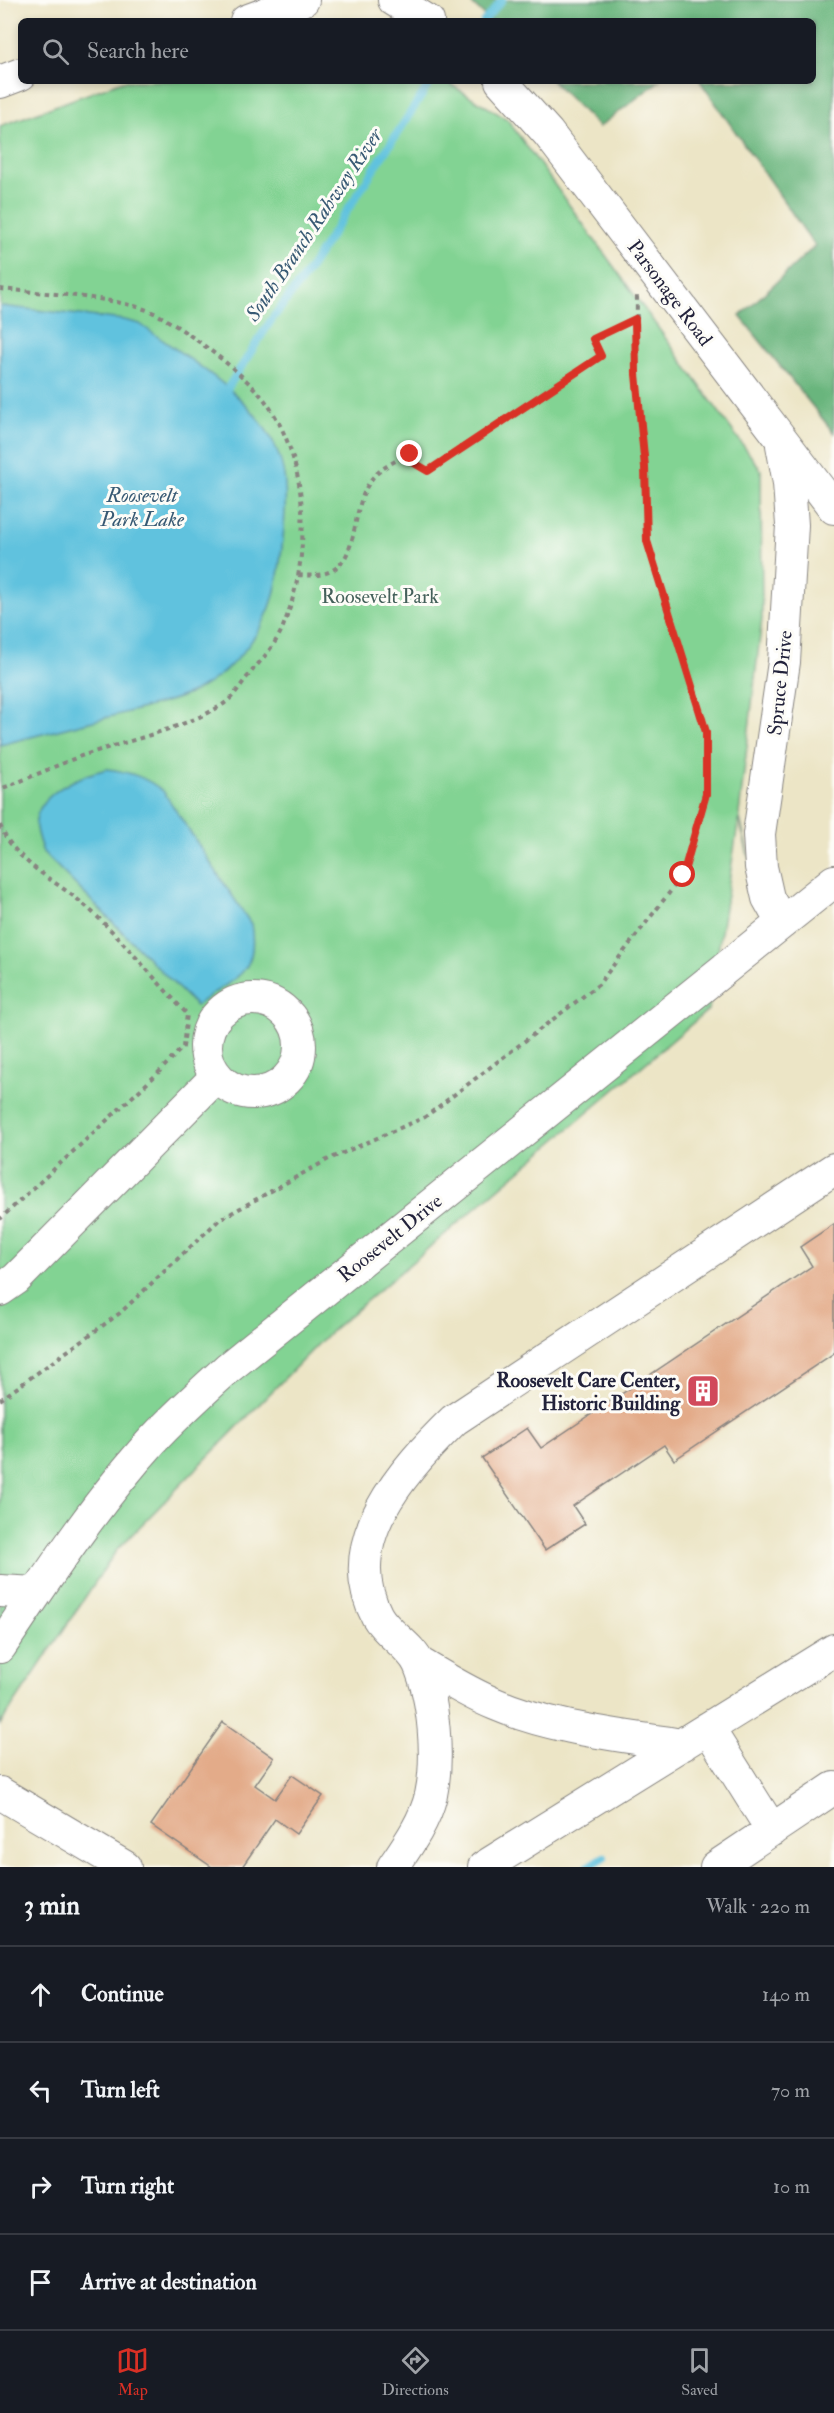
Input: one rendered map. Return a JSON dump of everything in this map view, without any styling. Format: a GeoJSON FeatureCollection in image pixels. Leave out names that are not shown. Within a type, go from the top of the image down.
{"type":"FeatureCollection","features":[{"type":"Feature","properties":{"kind":"street"},"geometry":{"type":"LineString","coordinates":[[254,18],[303,0]]}},
{"type":"Feature","properties":{"kind":"street"},"geometry":{"type":"LineString","coordinates":[[394,0],[423,18]]}},
{"type":"Feature","properties":{"kind":"street"},"geometry":{"type":"LineString","coordinates":[[0,82],[18,75]]}},
{"type":"Feature","properties":{"kind":"street","name":"Parsonage Road"},"geometry":{"type":"LineString","coordinates":[[504,84],[548,133],[834,508]]}},
{"type":"Feature","properties":{"kind":"street","name":"Spruce Drive"},"geometry":{"type":"LineString","coordinates":[[780,438],[789,483],[792,537],[784,662],[759,834],[761,867],[768,898],[782,923]]}},
{"type":"Feature","properties":{"kind":"street","name":"Roosevelt Drive"},"geometry":{"type":"LineString","coordinates":[[0,1647],[81,1529],[145,1450],[228,1368],[834,881]]}},
{"type":"Feature","properties":{"kind":"street"},"geometry":{"type":"LineString","coordinates":[[0,1290],[16,1279],[216,1077]]}},
{"type":"Feature","properties":{"kind":"street"},"geometry":{"type":"LineString","coordinates":[[682,1744],[570,1726],[528,1716],[494,1704],[418,1663],[378,1618],[370,1601],[364,1570],[366,1547],[376,1518],[414,1459],[454,1420],[834,1170]]}},
{"type":"Feature","properties":{"kind":"street"},"geometry":{"type":"LineString","coordinates":[[0,1591],[36,1593]]}},
{"type":"Feature","properties":{"kind":"street"},"geometry":{"type":"LineString","coordinates":[[484,1867],[834,1650]]}},
{"type":"Feature","properties":{"kind":"street"},"geometry":{"type":"LineString","coordinates":[[393,1867],[417,1832],[431,1795],[435,1736],[418,1663]]}},
{"type":"Feature","properties":{"kind":"street"},"geometry":{"type":"LineString","coordinates":[[708,1728],[772,1830]]}},
{"type":"Feature","properties":{"kind":"street"},"geometry":{"type":"LineString","coordinates":[[717,1867],[834,1788]]}},
{"type":"Feature","properties":{"kind":"street"},"geometry":{"type":"LineString","coordinates":[[0,1793],[125,1867]]}},
{"type":"Feature","properties":{"kind":"path"},"geometry":{"type":"LineString","coordinates":[[0,289],[134,305],[159,315],[250,383],[266,403],[286,439],[298,478],[302,547],[298,575],[284,624],[269,651],[226,703],[196,717],[83,756],[0,789]]}},
{"type":"Feature","properties":{"kind":"path"},"geometry":{"type":"LineString","coordinates":[[0,1400],[120,1313],[219,1220],[327,1160],[425,1117],[598,985],[683,875],[706,794],[706,732],[647,541],[645,467],[636,374],[635,298],[642,292]]}},
{"type":"Feature","properties":{"kind":"path"},"geometry":{"type":"LineString","coordinates":[[404,457],[428,471],[601,356],[593,339],[635,319]]}},
{"type":"Feature","properties":{"kind":"path"},"geometry":{"type":"LineString","coordinates":[[298,575],[317,577],[334,569],[347,556],[366,489],[380,471],[417,449]]}},
{"type":"Feature","properties":{"kind":"path"},"geometry":{"type":"LineString","coordinates":[[0,825],[4,836],[20,855],[89,909],[187,1014],[183,1047],[156,1075],[0,1219]]}},
{"type":"Feature","properties":{"kind":"green space"},"geometry":{"type":"Polygon","coordinates":[[[468,0],[834,0],[834,433],[740,316],[815,246],[702,84],[816,84],[816,18],[487,18],[468,0]]]}},
{"type":"Feature","properties":{"kind":"green space","name":"Roosevelt Park"},"geometry":{"type":"Polygon","coordinates":[[[115,84],[450,84],[507,119],[761,470],[762,619],[739,814],[753,875],[739,818],[709,1009],[329,1333],[116,1551],[0,1725],[0,126],[115,84]]]}},
{"type":"Feature","properties":{"kind":"green space"},"geometry":{"type":"Polygon","coordinates":[[[555,84],[655,84],[599,127],[555,84]]]}},
{"type":"Feature","properties":{"kind":"water","name":"Roosevelt Park Lake"},"geometry":{"type":"Polygon","coordinates":[[[0,306],[124,320],[140,324],[210,373],[243,401],[271,439],[280,457],[285,497],[284,530],[273,598],[256,634],[230,666],[197,690],[172,700],[0,745],[0,306]]]}},
{"type":"Feature","properties":{"kind":"water"},"geometry":{"type":"Polygon","coordinates":[[[107,769],[137,776],[163,791],[251,924],[253,942],[247,966],[231,982],[196,1006],[43,852],[36,824],[39,810],[54,793],[64,786],[86,775],[107,769]]]}},
{"type":"Feature","properties":{"kind":"building","name":"Roosevelt Care Center, Historic Building"},"geometry":{"type":"Polygon","coordinates":[[[834,1224],[834,1353],[674,1460],[664,1445],[573,1506],[585,1524],[545,1550],[482,1458],[527,1428],[541,1448],[812,1266],[800,1247],[834,1224]]]}},
{"type":"Feature","properties":{"kind":"building"},"geometry":{"type":"Polygon","coordinates":[[[223,1722],[274,1758],[255,1785],[275,1799],[292,1775],[323,1796],[296,1834],[275,1819],[242,1867],[212,1867],[151,1825],[223,1722]]]}},
{"type":"Feature","properties":{"kind":"waterway","name":"South Branch Rahway River"},"geometry":{"type":"LineString","coordinates":[[487,18],[502,0]]}},
{"type":"Feature","properties":{"kind":"waterway","name":"South Branch Rahway River"},"geometry":{"type":"LineString","coordinates":[[227,389],[272,319],[304,277],[429,84]]}},
{"type":"Feature","properties":{"kind":"waterway","name":"South Branch Rahway River"},"geometry":{"type":"LineString","coordinates":[[588,1867],[604,1857]]}},
{"type":"Feature","properties":{"kind":"place","name":"Roosevelt Care Center, Historic Building"},"geometry":{"type":"Point","coordinates":[703,1391]}},
{"type":"Feature","properties":{"kind":"route"},"geometry":{"type":"LineString","coordinates":[[410,454],[404,457],[428,471],[601,356],[593,339],[635,319],[636,374],[645,467],[647,541],[691,676],[706,732],[706,794],[683,875]]}}]}
